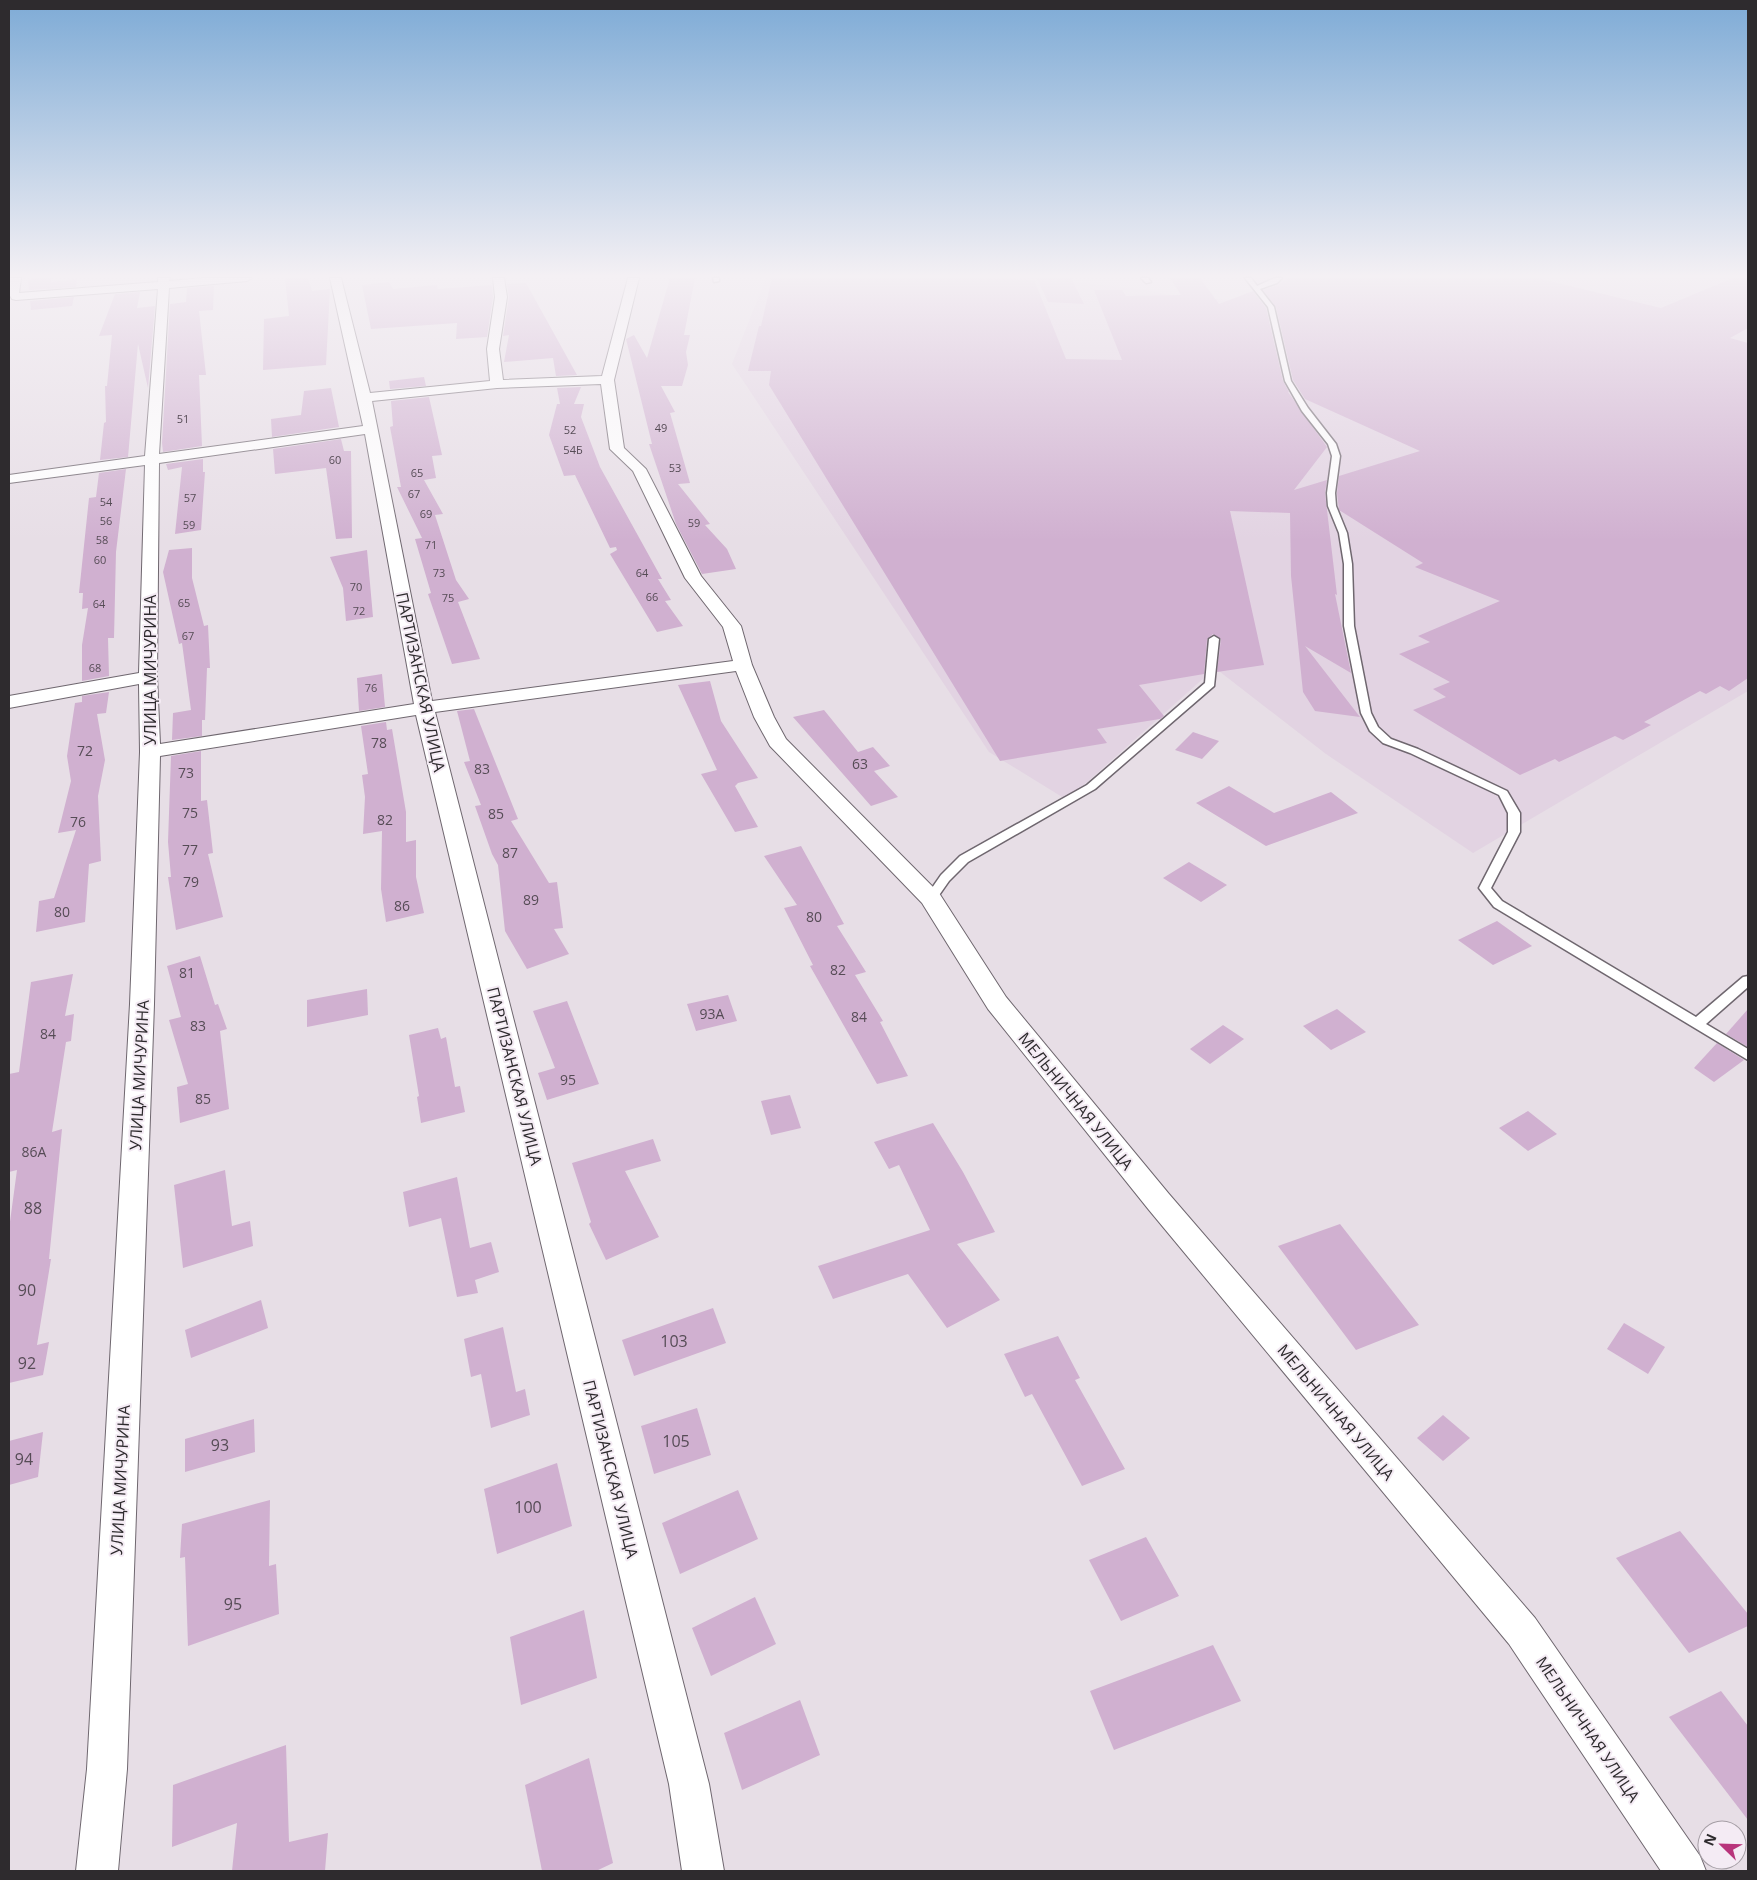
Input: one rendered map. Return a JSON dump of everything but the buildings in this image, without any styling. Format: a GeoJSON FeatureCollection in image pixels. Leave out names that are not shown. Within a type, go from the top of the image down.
{"type":"FeatureCollection","features":[{"type":"Feature","properties":{"kind":"street","name":"УЛИЦА МИЧУРИНА"},"geometry":{"type":"LineString","coordinates":[[97,1871],[108,1759],[142,1004],[150,752],[148,677],[152,458],[158,366]]}},
{"type":"Feature","properties":{"kind":"street","name":"ПАРТИЗАНСКАЯ УЛИЦА"},"geometry":{"type":"LineString","coordinates":[[357,366],[365,398],[424,708],[689,1784],[703,1871]]}},
{"type":"Feature","properties":{"kind":"street"},"geometry":{"type":"LineString","coordinates":[[495,366],[497,384]]}},
{"type":"Feature","properties":{"kind":"street","name":"МЕЛЬНИЧНАЯ УЛИЦА"},"geometry":{"type":"LineString","coordinates":[[611,366],[607,380],[617,449],[639,468],[693,578],[732,626],[742,666],[764,718],[777,742],[931,898],[997,1003],[1159,1202],[1522,1631],[1685,1871]]}},
{"type":"Feature","properties":{"kind":"street"},"geometry":{"type":"LineString","coordinates":[[365,398],[497,384],[607,380]]}},
{"type":"Feature","properties":{"kind":"street"},"geometry":{"type":"LineString","coordinates":[[9,479],[371,429]]}},
{"type":"Feature","properties":{"kind":"street"},"geometry":{"type":"LineString","coordinates":[[150,752],[424,708],[742,666]]}},
{"type":"Feature","properties":{"kind":"street"},"geometry":{"type":"LineString","coordinates":[[9,702],[148,677]]}},
{"type":"Feature","properties":{"kind":"lane"},"geometry":{"type":"LineString","coordinates":[[1284,366],[1288,381],[1332,444],[1336,456],[1331,493],[1332,506],[1343,533],[1348,564],[1349,626],[1366,713],[1374,729],[1387,741],[1414,751],[1503,793],[1514,813],[1514,832],[1485,888],[1498,904],[1748,1055]]}},
{"type":"Feature","properties":{"kind":"lane"},"geometry":{"type":"LineString","coordinates":[[931,898],[945,878],[964,859],[1090,787],[1210,684],[1214,639]]}},
{"type":"Feature","properties":{"kind":"lane"},"geometry":{"type":"LineString","coordinates":[[1697,1024],[1748,980]]}},
{"type":"Feature","properties":{"kind":"shaded area"},"geometry":{"type":"Polygon","coordinates":[[[733,366],[1748,366],[1748,691],[1473,853],[1326,754],[1215,668],[1067,800],[989,752],[733,366]]]}}]}
